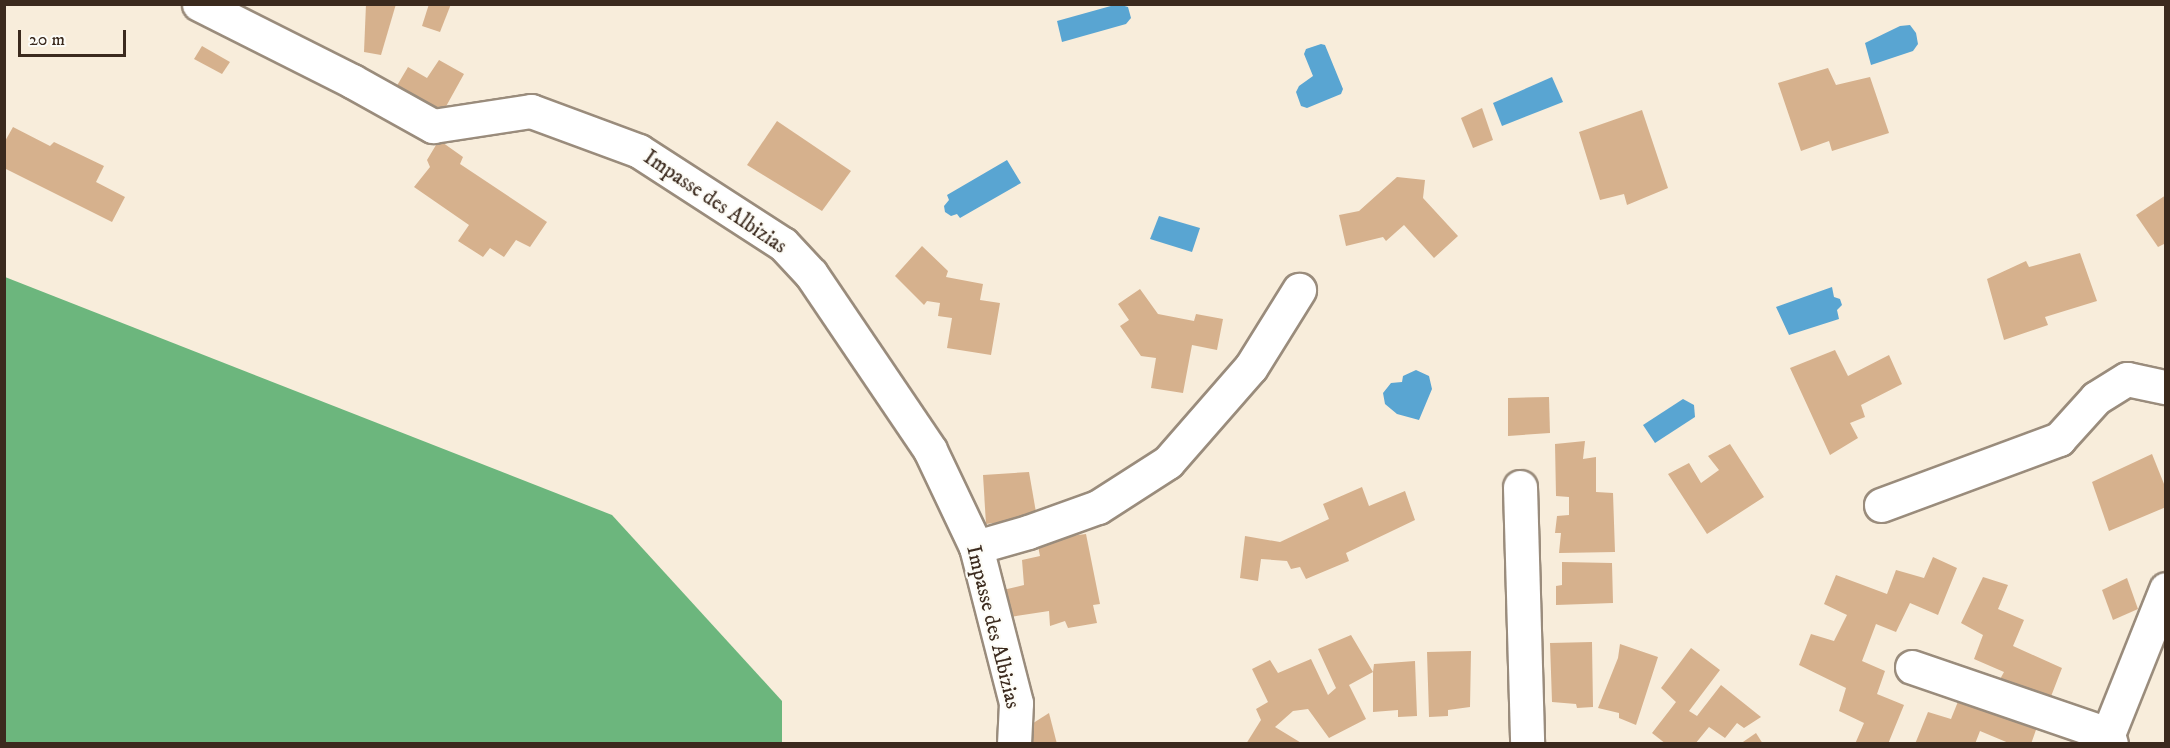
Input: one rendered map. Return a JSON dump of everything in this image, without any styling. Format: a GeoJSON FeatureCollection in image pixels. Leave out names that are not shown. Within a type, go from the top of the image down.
{"type":"FeatureCollection","features":[{"type":"Feature","properties":{"kind":"street","name":"Impasse des Albizias"},"geometry":{"type":"LineString","coordinates":[[200,4],[352,81],[433,126],[531,111],[639,151],[783,244],[811,274],[930,450],[976,547],[1016,704],[1014,744]]}},
{"type":"Feature","properties":{"kind":"street"},"geometry":{"type":"LineString","coordinates":[[976,547],[1028,532],[1098,507],[1168,462],[1251,367],[1299,290]]}},
{"type":"Feature","properties":{"kind":"street"},"geometry":{"type":"LineString","coordinates":[[1881,505],[2059,439],[2096,398],[2127,379],[2166,387]]}},
{"type":"Feature","properties":{"kind":"street"},"geometry":{"type":"LineString","coordinates":[[1520,487],[1527,744]]}},
{"type":"Feature","properties":{"kind":"street"},"geometry":{"type":"LineString","coordinates":[[1912,667],[2110,739],[2166,589]]}},
{"type":"Feature","properties":{"kind":"green space"},"geometry":{"type":"Polygon","coordinates":[[[5,277],[612,515],[782,701],[782,743],[5,743],[5,277]]]}},
{"type":"Feature","properties":{"kind":"water"},"geometry":{"type":"Polygon","coordinates":[[[1118,4],[1128,7],[1131,18],[1126,24],[1062,42],[1057,21],[1118,4]]]}},
{"type":"Feature","properties":{"kind":"water"},"geometry":{"type":"Polygon","coordinates":[[[1910,25],[1916,33],[1918,44],[1913,51],[1871,65],[1865,43],[1900,26],[1910,25]]]}},
{"type":"Feature","properties":{"kind":"water"},"geometry":{"type":"Polygon","coordinates":[[[1321,44],[1325,45],[1343,89],[1341,94],[1307,108],[1301,106],[1296,92],[1299,86],[1313,76],[1304,54],[1306,49],[1321,44]]]}},
{"type":"Feature","properties":{"kind":"water"},"geometry":{"type":"Polygon","coordinates":[[[1552,77],[1563,102],[1502,126],[1493,103],[1552,77]]]}},
{"type":"Feature","properties":{"kind":"water"},"geometry":{"type":"Polygon","coordinates":[[[1007,160],[1021,183],[960,218],[957,214],[951,216],[945,212],[944,206],[949,200],[947,195],[1007,160]]]}},
{"type":"Feature","properties":{"kind":"water"},"geometry":{"type":"Polygon","coordinates":[[[1159,216],[1200,228],[1192,252],[1150,239],[1159,216]]]}},
{"type":"Feature","properties":{"kind":"water"},"geometry":{"type":"Polygon","coordinates":[[[1832,287],[1834,297],[1840,299],[1842,305],[1837,310],[1839,319],[1789,335],[1776,307],[1832,287]]]}},
{"type":"Feature","properties":{"kind":"water"},"geometry":{"type":"Polygon","coordinates":[[[1416,370],[1429,376],[1432,389],[1419,420],[1397,414],[1385,404],[1383,393],[1391,383],[1402,382],[1403,376],[1416,370]]]}},
{"type":"Feature","properties":{"kind":"water"},"geometry":{"type":"Polygon","coordinates":[[[1683,399],[1694,405],[1695,417],[1655,443],[1643,425],[1683,399]]]}},
{"type":"Feature","properties":{"kind":"building"},"geometry":{"type":"Polygon","coordinates":[[[366,4],[396,4],[381,55],[364,52],[366,4]]]}},
{"type":"Feature","properties":{"kind":"building"},"geometry":{"type":"Polygon","coordinates":[[[429,4],[451,4],[440,32],[422,26],[429,4]]]}},
{"type":"Feature","properties":{"kind":"building"},"geometry":{"type":"Polygon","coordinates":[[[202,46],[230,62],[222,74],[194,59],[202,46]]]}},
{"type":"Feature","properties":{"kind":"building"},"geometry":{"type":"Polygon","coordinates":[[[439,60],[464,74],[439,119],[392,94],[408,67],[427,78],[439,60]]]}},
{"type":"Feature","properties":{"kind":"building"},"geometry":{"type":"Polygon","coordinates":[[[1828,68],[1836,85],[1870,77],[1889,133],[1832,151],[1829,141],[1801,151],[1778,83],[1828,68]]]}},
{"type":"Feature","properties":{"kind":"building"},"geometry":{"type":"Polygon","coordinates":[[[1482,108],[1493,140],[1473,148],[1461,118],[1482,108]]]}},
{"type":"Feature","properties":{"kind":"building"},"geometry":{"type":"Polygon","coordinates":[[[1642,110],[1668,188],[1627,205],[1624,194],[1600,200],[1579,132],[1642,110]]]}},
{"type":"Feature","properties":{"kind":"building"},"geometry":{"type":"Polygon","coordinates":[[[777,121],[851,171],[822,211],[747,165],[777,121]]]}},
{"type":"Feature","properties":{"kind":"building"},"geometry":{"type":"Polygon","coordinates":[[[13,127],[50,146],[54,142],[104,166],[96,182],[125,197],[112,222],[4,168],[4,143],[13,127]]]}},
{"type":"Feature","properties":{"kind":"building"},"geometry":{"type":"Polygon","coordinates":[[[439,140],[463,157],[460,164],[547,222],[530,247],[516,240],[504,257],[490,248],[483,257],[458,241],[469,225],[414,187],[430,167],[427,160],[439,140]]]}},
{"type":"Feature","properties":{"kind":"building"},"geometry":{"type":"Polygon","coordinates":[[[1397,177],[1425,180],[1423,198],[1458,236],[1434,258],[1404,225],[1386,241],[1383,237],[1346,246],[1339,215],[1359,211],[1397,177]]]}},
{"type":"Feature","properties":{"kind":"building"},"geometry":{"type":"Polygon","coordinates":[[[2166,195],[2166,243],[2158,247],[2136,215],[2166,195]]]}},
{"type":"Feature","properties":{"kind":"building"},"geometry":{"type":"Polygon","coordinates":[[[922,246],[948,271],[946,277],[983,284],[980,300],[1000,303],[991,355],[947,348],[952,318],[938,316],[940,303],[927,301],[924,305],[895,276],[922,246]]]}},
{"type":"Feature","properties":{"kind":"building"},"geometry":{"type":"Polygon","coordinates":[[[2080,253],[2097,301],[2045,317],[2048,325],[2004,340],[1987,279],[2026,261],[2029,267],[2080,253]]]}},
{"type":"Feature","properties":{"kind":"building"},"geometry":{"type":"Polygon","coordinates":[[[1140,289],[1158,314],[1194,321],[1196,314],[1223,319],[1217,350],[1192,345],[1183,393],[1151,388],[1156,358],[1141,356],[1120,326],[1129,320],[1118,304],[1140,289]]]}},
{"type":"Feature","properties":{"kind":"building"},"geometry":{"type":"Polygon","coordinates":[[[1835,350],[1848,376],[1889,355],[1902,384],[1861,405],[1865,417],[1850,423],[1858,438],[1830,455],[1790,368],[1835,350]]]}},
{"type":"Feature","properties":{"kind":"building"},"geometry":{"type":"Polygon","coordinates":[[[1549,397],[1550,433],[1508,436],[1508,398],[1549,397]]]}},
{"type":"Feature","properties":{"kind":"building"},"geometry":{"type":"Polygon","coordinates":[[[1585,441],[1583,459],[1596,457],[1596,492],[1613,493],[1615,552],[1559,553],[1561,533],[1555,533],[1557,516],[1569,515],[1569,497],[1556,496],[1555,444],[1585,441]]]}},
{"type":"Feature","properties":{"kind":"building"},"geometry":{"type":"Polygon","coordinates":[[[1730,444],[1764,497],[1707,534],[1668,474],[1689,463],[1701,483],[1719,470],[1708,456],[1730,444]]]}},
{"type":"Feature","properties":{"kind":"building"},"geometry":{"type":"Polygon","coordinates":[[[2152,454],[2166,489],[2166,507],[2109,531],[2092,482],[2152,454]]]}},
{"type":"Feature","properties":{"kind":"building"},"geometry":{"type":"Polygon","coordinates":[[[1029,472],[1037,518],[986,524],[983,475],[1029,472]]]}},
{"type":"Feature","properties":{"kind":"building"},"geometry":{"type":"Polygon","coordinates":[[[1362,487],[1369,506],[1405,491],[1415,520],[1346,553],[1349,561],[1306,579],[1300,567],[1291,569],[1287,561],[1261,559],[1258,581],[1240,578],[1245,536],[1280,542],[1329,519],[1323,504],[1362,487]]]}},
{"type":"Feature","properties":{"kind":"building"},"geometry":{"type":"Polygon","coordinates":[[[1086,534],[1100,604],[1093,605],[1097,623],[1068,628],[1065,621],[1050,626],[1049,611],[1010,617],[1003,590],[1024,585],[1022,560],[1040,556],[1038,546],[1063,537],[1086,534]]]}},
{"type":"Feature","properties":{"kind":"building"},"geometry":{"type":"Polygon","coordinates":[[[1933,557],[1957,568],[1938,615],[1910,603],[1896,632],[1876,624],[1862,661],[1885,671],[1877,694],[1904,705],[1888,744],[1855,744],[1864,723],[1839,711],[1846,688],[1799,665],[1811,634],[1834,641],[1847,615],[1824,604],[1836,575],[1887,594],[1896,570],[1924,578],[1933,557]]]}},
{"type":"Feature","properties":{"kind":"building"},"geometry":{"type":"Polygon","coordinates":[[[1562,562],[1612,563],[1613,603],[1556,605],[1556,586],[1562,585],[1562,562]]]}},
{"type":"Feature","properties":{"kind":"building"},"geometry":{"type":"Polygon","coordinates":[[[1983,577],[2008,585],[1998,609],[2024,620],[2013,646],[2062,668],[2050,699],[1999,681],[2004,672],[1974,659],[1983,635],[1961,623],[1983,577]]]}},
{"type":"Feature","properties":{"kind":"building"},"geometry":{"type":"Polygon","coordinates":[[[2127,578],[2138,609],[2113,620],[2102,590],[2127,578]]]}},
{"type":"Feature","properties":{"kind":"building"},"geometry":{"type":"Polygon","coordinates":[[[1351,635],[1373,672],[1349,685],[1366,719],[1329,738],[1308,709],[1293,711],[1275,727],[1303,744],[1246,744],[1261,720],[1256,709],[1268,702],[1252,669],[1270,660],[1278,673],[1311,659],[1328,695],[1336,688],[1318,649],[1351,635]]]}},
{"type":"Feature","properties":{"kind":"building"},"geometry":{"type":"Polygon","coordinates":[[[1592,642],[1593,707],[1577,708],[1576,704],[1552,702],[1550,643],[1592,642]]]}},
{"type":"Feature","properties":{"kind":"building"},"geometry":{"type":"Polygon","coordinates":[[[1620,644],[1658,657],[1636,725],[1619,718],[1619,713],[1598,708],[1618,658],[1620,644]]]}},
{"type":"Feature","properties":{"kind":"building"},"geometry":{"type":"Polygon","coordinates":[[[1691,648],[1720,670],[1689,711],[1697,716],[1721,685],[1761,717],[1744,728],[1737,723],[1725,738],[1709,727],[1695,744],[1666,744],[1652,733],[1676,702],[1661,688],[1691,648]]]}},
{"type":"Feature","properties":{"kind":"building"},"geometry":{"type":"Polygon","coordinates":[[[1471,651],[1470,707],[1448,710],[1448,716],[1429,717],[1427,652],[1471,651]]]}},
{"type":"Feature","properties":{"kind":"building"},"geometry":{"type":"Polygon","coordinates":[[[1415,661],[1417,716],[1398,717],[1398,710],[1373,712],[1374,664],[1415,661]]]}},
{"type":"Feature","properties":{"kind":"building"},"geometry":{"type":"Polygon","coordinates":[[[1959,699],[1990,713],[1993,703],[2038,724],[2031,744],[2011,744],[1980,731],[1975,744],[1915,744],[1928,712],[1951,719],[1959,699]]]}},
{"type":"Feature","properties":{"kind":"building"},"geometry":{"type":"Polygon","coordinates":[[[1049,713],[1057,744],[1027,744],[1027,727],[1049,713]]]}},
{"type":"Feature","properties":{"kind":"building"},"geometry":{"type":"Polygon","coordinates":[[[1756,733],[1763,744],[1740,744],[1756,733]]]}}]}
